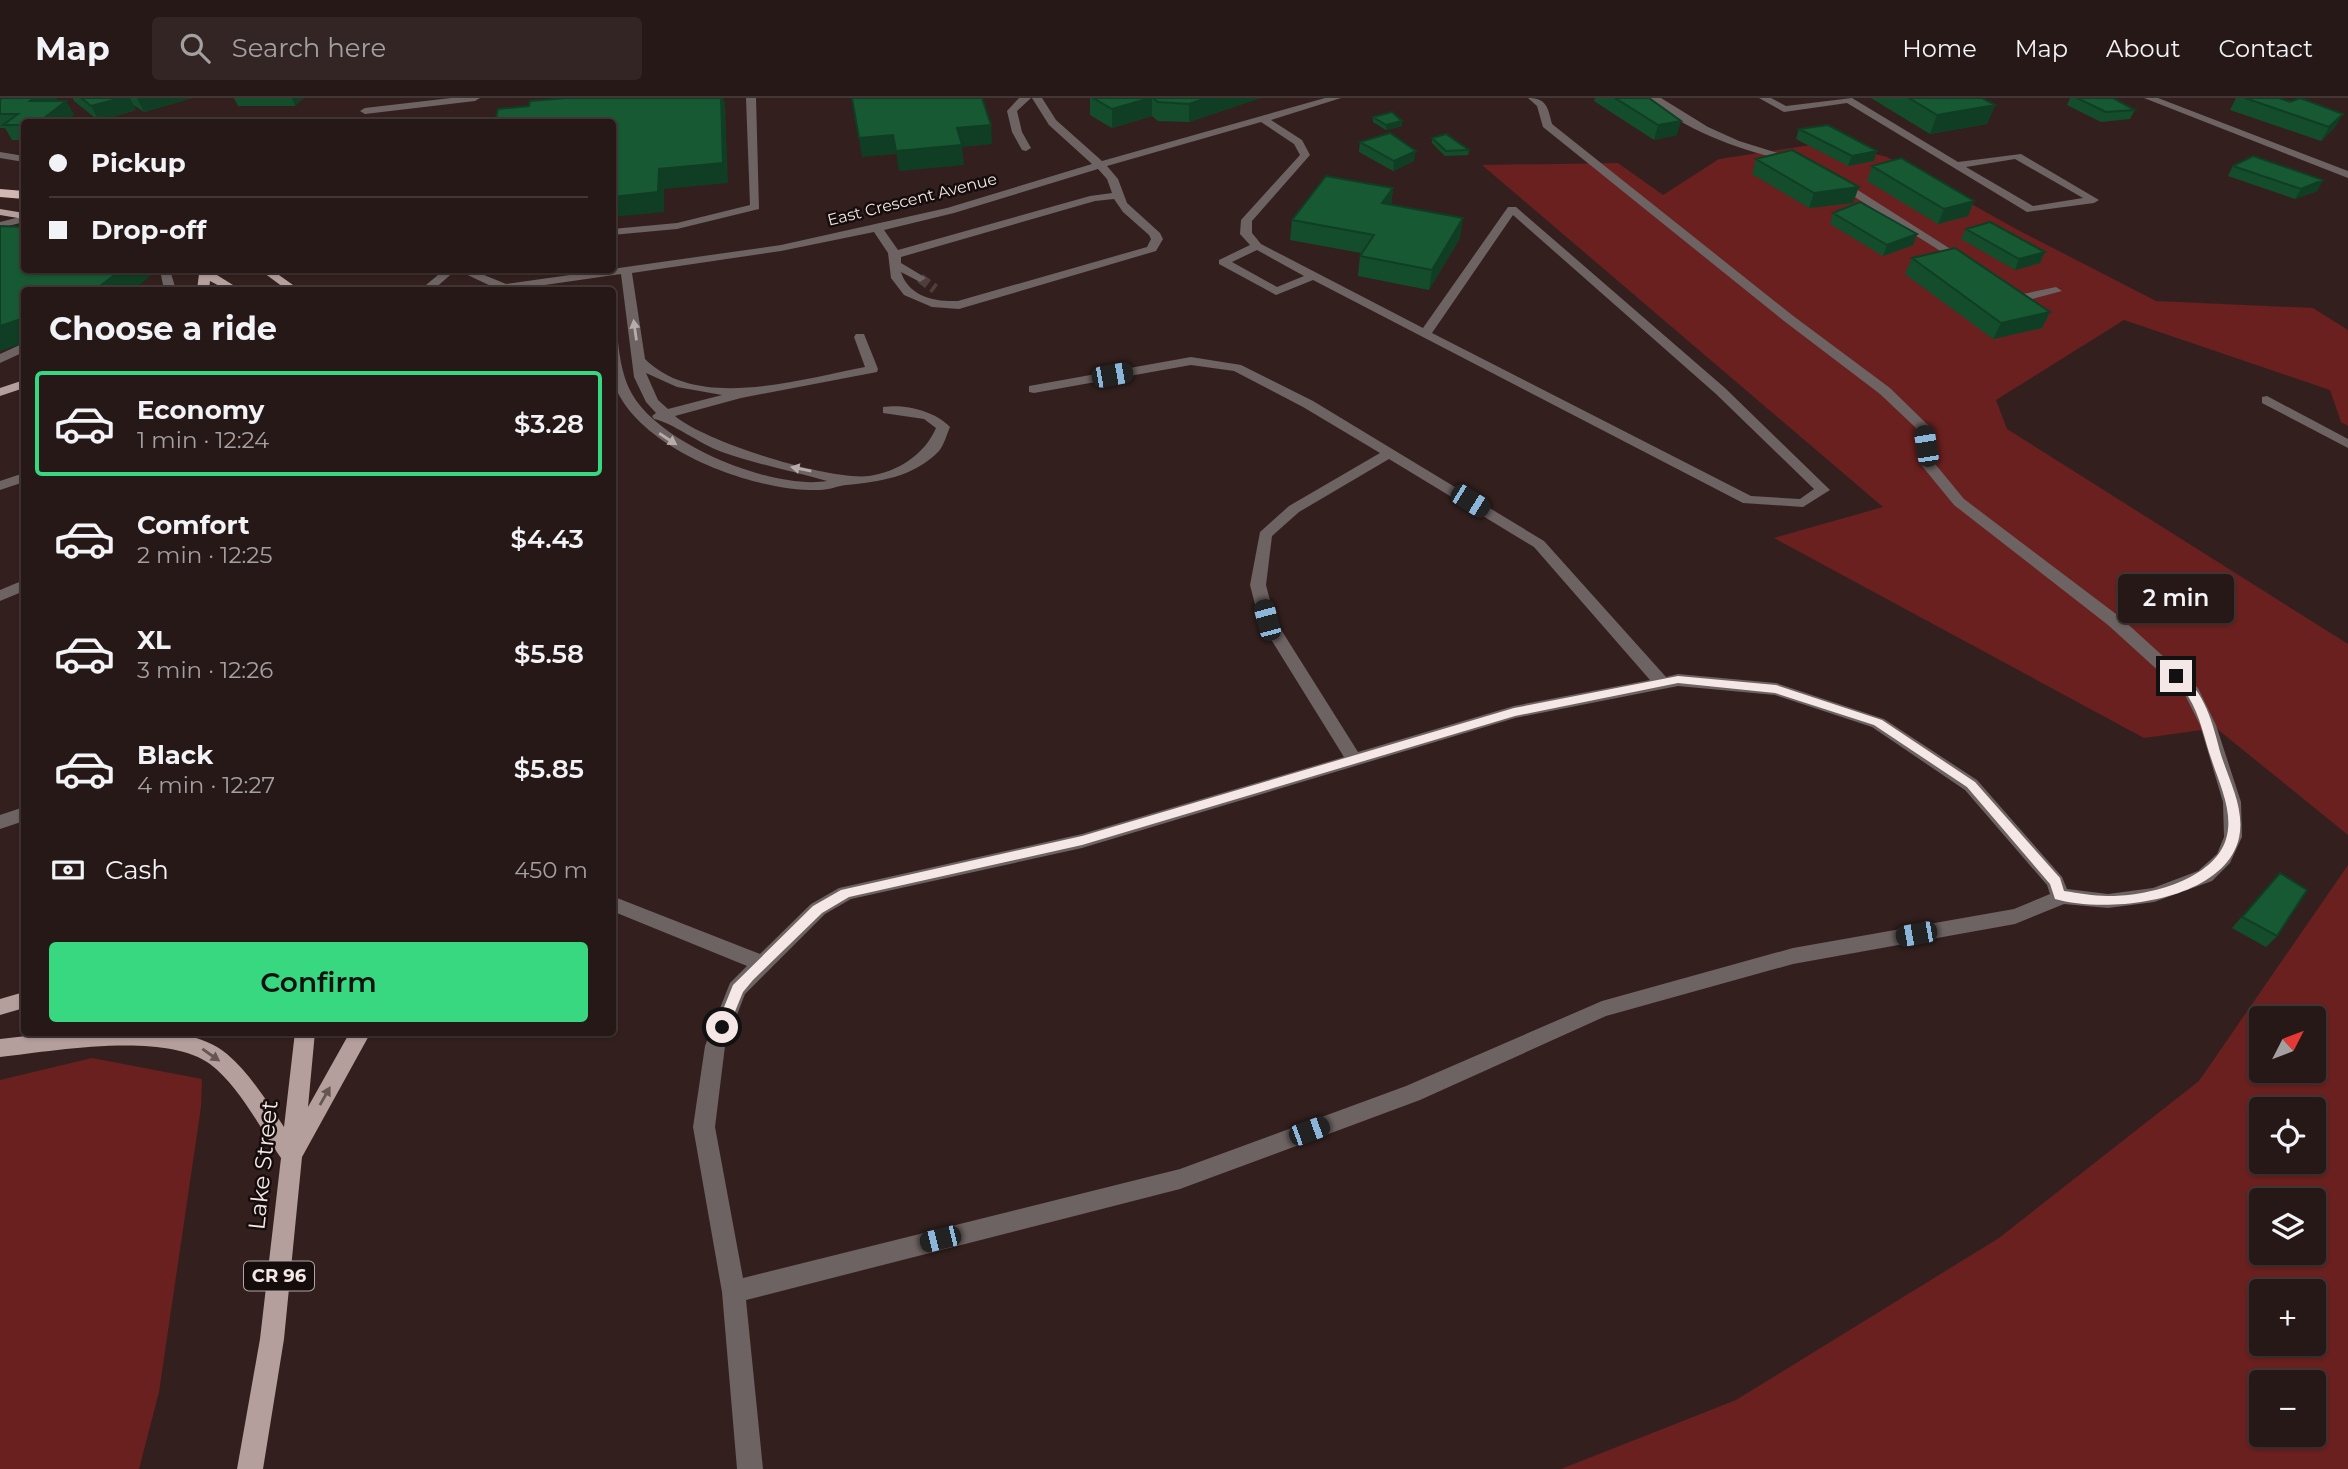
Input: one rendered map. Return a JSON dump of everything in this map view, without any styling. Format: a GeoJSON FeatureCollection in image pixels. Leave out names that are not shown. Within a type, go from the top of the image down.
{"type":"FeatureCollection","features":[{"type":"Feature","properties":{"kind":"highway"},"geometry":{"type":"LineString","coordinates":[[0,193],[21,195]]}},
{"type":"Feature","properties":{"kind":"main road"},"geometry":{"type":"LineString","coordinates":[[4,213],[21,217]]}},
{"type":"Feature","properties":{"kind":"main road"},"geometry":{"type":"LineString","coordinates":[[206,273],[230,287]]}},
{"type":"Feature","properties":{"kind":"main road"},"geometry":{"type":"LineString","coordinates":[[269,273],[290,287]]}},
{"type":"Feature","properties":{"kind":"main road"},"geometry":{"type":"LineString","coordinates":[[0,392],[21,385]]}},
{"type":"Feature","properties":{"kind":"main road"},"geometry":{"type":"LineString","coordinates":[[0,1007],[21,1001]]}},
{"type":"Feature","properties":{"kind":"main road"},"geometry":{"type":"LineString","coordinates":[[0,1042],[23,1036]]}},
{"type":"Feature","properties":{"kind":"main road","name":"Lake Street"},"geometry":{"type":"LineString","coordinates":[[250,1469],[272,1339],[305,1036]]}},
{"type":"Feature","properties":{"kind":"main road"},"geometry":{"type":"LineString","coordinates":[[0,1048],[118,1038],[168,1039],[190,1043],[216,1057],[244,1086],[292,1156],[359,1036]]}},
{"type":"Feature","properties":{"kind":"street"},"geometry":{"type":"LineString","coordinates":[[360,117],[368,98]]}},
{"type":"Feature","properties":{"kind":"street"},"geometry":{"type":"LineString","coordinates":[[293,119],[360,117],[475,98]]}},
{"type":"Feature","properties":{"kind":"street"},"geometry":{"type":"LineString","coordinates":[[616,232],[677,226],[755,207],[751,98]]}},
{"type":"Feature","properties":{"kind":"street"},"geometry":{"type":"LineString","coordinates":[[1026,98],[1017,103],[1012,111],[1017,132],[1026,148]]}},
{"type":"Feature","properties":{"kind":"street"},"geometry":{"type":"LineString","coordinates":[[895,259],[895,276],[906,290],[923,302],[942,306],[955,305],[1152,249],[1157,239],[1153,230],[1124,206],[1117,186],[1100,164],[1056,130],[1037,98]]}},
{"type":"Feature","properties":{"kind":"street","name":"East Crescent Avenue"},"geometry":{"type":"LineString","coordinates":[[616,272],[781,248],[950,211],[1100,164],[1335,98]]}},
{"type":"Feature","properties":{"kind":"street"},"geometry":{"type":"LineString","coordinates":[[734,1292],[1180,1179],[1413,1093],[1602,1009],[1793,956],[2015,916],[2053,902],[2060,896],[2109,901],[2154,895],[2205,876],[2224,858],[2233,837],[2232,802],[2208,725],[2192,692],[2114,621],[1959,502],[1929,466],[1923,427],[1885,391],[1788,318],[1547,125],[1542,105],[1533,98]]}},
{"type":"Feature","properties":{"kind":"street"},"geometry":{"type":"LineString","coordinates":[[1654,98],[1703,129],[1735,143],[1791,158],[1815,169]]}},
{"type":"Feature","properties":{"kind":"street"},"geometry":{"type":"LineString","coordinates":[[1764,98],[1784,109],[1827,100],[1849,100],[1956,165],[2031,210],[2094,200],[2017,156],[1956,165]]}},
{"type":"Feature","properties":{"kind":"street"},"geometry":{"type":"LineString","coordinates":[[2149,98],[2348,175]]}},
{"type":"Feature","properties":{"kind":"street"},"geometry":{"type":"LineString","coordinates":[[504,119],[532,115]]}},
{"type":"Feature","properties":{"kind":"street"},"geometry":{"type":"LineString","coordinates":[[1263,119],[1290,136],[1305,155],[1247,220],[1246,234],[1257,246],[1425,334],[1748,500],[1803,503],[1823,490],[1781,446],[1542,230],[1512,209],[1425,334]]}},
{"type":"Feature","properties":{"kind":"street"},"geometry":{"type":"LineString","coordinates":[[0,155],[21,158]]}},
{"type":"Feature","properties":{"kind":"street"},"geometry":{"type":"LineString","coordinates":[[1827,175],[1978,270]]}},
{"type":"Feature","properties":{"kind":"street"},"geometry":{"type":"LineString","coordinates":[[895,259],[1094,198],[1118,195]]}},
{"type":"Feature","properties":{"kind":"street"},"geometry":{"type":"LineString","coordinates":[[4,213],[21,207]]}},
{"type":"Feature","properties":{"kind":"street"},"geometry":{"type":"LineString","coordinates":[[0,225],[21,219]]}},
{"type":"Feature","properties":{"kind":"street"},"geometry":{"type":"LineString","coordinates":[[877,228],[895,259],[920,278]]}},
{"type":"Feature","properties":{"kind":"street"},"geometry":{"type":"LineString","coordinates":[[1257,246],[1223,262],[1276,291],[1313,276]]}},
{"type":"Feature","properties":{"kind":"street"},"geometry":{"type":"LineString","coordinates":[[626,270],[639,375],[650,396],[665,414],[685,429],[736,453],[814,471],[843,481]]}},
{"type":"Feature","properties":{"kind":"street"},"geometry":{"type":"LineString","coordinates":[[430,287],[446,273]]}},
{"type":"Feature","properties":{"kind":"street"},"geometry":{"type":"LineString","coordinates":[[470,273],[504,287]]}},
{"type":"Feature","properties":{"kind":"street","name":"East Crescent Avenue"},"geometry":{"type":"LineString","coordinates":[[513,287],[610,273]]}},
{"type":"Feature","properties":{"kind":"street"},"geometry":{"type":"LineString","coordinates":[[604,274],[606,287]]}},
{"type":"Feature","properties":{"kind":"street"},"geometry":{"type":"LineString","coordinates":[[2000,284],[2021,298],[2056,291]]}},
{"type":"Feature","properties":{"kind":"street"},"geometry":{"type":"LineString","coordinates":[[935,289],[955,305]]}},
{"type":"Feature","properties":{"kind":"street"},"geometry":{"type":"LineString","coordinates":[[645,421],[740,394],[872,369],[860,337]]}},
{"type":"Feature","properties":{"kind":"street"},"geometry":{"type":"LineString","coordinates":[[0,359],[21,348]]}},
{"type":"Feature","properties":{"kind":"street"},"geometry":{"type":"LineString","coordinates":[[639,360],[646,369],[670,380],[740,394]]}},
{"type":"Feature","properties":{"kind":"street"},"geometry":{"type":"LineString","coordinates":[[1034,389],[1191,361],[1237,368],[1308,404],[1539,544],[1662,683]]}},
{"type":"Feature","properties":{"kind":"street"},"geometry":{"type":"LineString","coordinates":[[616,372],[626,397],[645,421],[662,436],[684,449],[762,478],[818,487],[843,481],[871,480],[903,470],[934,448],[943,427],[928,416],[888,410]]}},
{"type":"Feature","properties":{"kind":"street"},"geometry":{"type":"LineString","coordinates":[[2267,400],[2348,444]]}},
{"type":"Feature","properties":{"kind":"street"},"geometry":{"type":"LineString","coordinates":[[1355,761],[1267,620],[1258,584],[1265,535],[1294,509],[1390,453]]}},
{"type":"Feature","properties":{"kind":"street"},"geometry":{"type":"LineString","coordinates":[[0,486],[21,478]]}},
{"type":"Feature","properties":{"kind":"street"},"geometry":{"type":"LineString","coordinates":[[0,596],[21,586]]}},
{"type":"Feature","properties":{"kind":"street"},"geometry":{"type":"LineString","coordinates":[[750,1469],[734,1292],[704,1127],[715,1046],[737,989],[818,909],[846,893],[1082,841],[1514,712],[1678,680],[1776,689],[1878,723],[1971,785],[2055,882],[2060,896]]}},
{"type":"Feature","properties":{"kind":"street"},"geometry":{"type":"LineString","coordinates":[[0,822],[21,815]]}},
{"type":"Feature","properties":{"kind":"street"},"geometry":{"type":"LineString","coordinates":[[616,905],[698,940],[761,963]]}},
{"type":"Feature","properties":{"kind":"shaded area"},"geometry":{"type":"Polygon","coordinates":[[[1831,142],[1887,157],[2018,230],[2156,301],[2313,308],[2348,330],[2348,426],[2341,422],[2330,390],[2124,320],[1996,400],[2007,429],[2348,644],[2348,835],[2216,728],[2144,738],[1774,538],[1883,507],[1482,165],[1618,163],[1663,195],[1719,159],[1831,142]]]}},
{"type":"Feature","properties":{"kind":"shaded area"},"geometry":{"type":"Polygon","coordinates":[[[2348,865],[2348,1469],[1561,1469],[1736,1400],[1999,1238],[2199,1081],[2249,1009],[2249,1083],[2326,1083],[2326,1006],[2251,1006],[2348,865]]]}},
{"type":"Feature","properties":{"kind":"shaded area"},"geometry":{"type":"Polygon","coordinates":[[[92,1058],[202,1079],[201,1107],[159,1392],[139,1469],[0,1469],[0,1080],[92,1058]]]}},
{"type":"Feature","properties":{"kind":"building"},"geometry":{"type":"Polygon","coordinates":[[[34,98],[30,101],[66,101],[43,119],[21,119],[21,125],[3,125],[18,114],[0,114],[0,100],[34,98]]]}},
{"type":"Feature","properties":{"kind":"building"},"geometry":{"type":"Polygon","coordinates":[[[81,98],[121,98],[91,106],[81,98]]]}},
{"type":"Feature","properties":{"kind":"building"},"geometry":{"type":"Polygon","coordinates":[[[566,98],[721,98],[723,163],[659,169],[658,192],[616,197],[616,119],[496,119],[498,109],[529,106],[530,101],[566,98]]]}},
{"type":"Feature","properties":{"kind":"building"},"geometry":{"type":"Polygon","coordinates":[[[852,98],[982,98],[991,125],[957,128],[962,145],[896,151],[893,135],[859,138],[852,98]]]}},
{"type":"Feature","properties":{"kind":"building"},"geometry":{"type":"Polygon","coordinates":[[[1093,98],[1150,98],[1112,109],[1093,98]]]}},
{"type":"Feature","properties":{"kind":"building"},"geometry":{"type":"Polygon","coordinates":[[[1153,98],[1206,98],[1189,104],[1158,102],[1153,98]]]}},
{"type":"Feature","properties":{"kind":"building"},"geometry":{"type":"Polygon","coordinates":[[[1615,98],[1649,98],[1681,121],[1658,125],[1615,98]]]}},
{"type":"Feature","properties":{"kind":"building"},"geometry":{"type":"Polygon","coordinates":[[[1909,98],[1982,98],[1995,105],[1937,115],[1909,98]]]}},
{"type":"Feature","properties":{"kind":"building"},"geometry":{"type":"Polygon","coordinates":[[[2077,98],[2113,98],[2135,110],[2106,112],[2077,98]]]}},
{"type":"Feature","properties":{"kind":"building"},"geometry":{"type":"Polygon","coordinates":[[[2245,98],[2279,98],[2290,102],[2300,98],[2343,114],[2329,127],[2245,98]]]}},
{"type":"Feature","properties":{"kind":"building"},"geometry":{"type":"Polygon","coordinates":[[[1392,112],[1402,121],[1386,125],[1373,117],[1392,112]]]}},
{"type":"Feature","properties":{"kind":"building"},"geometry":{"type":"Polygon","coordinates":[[[1828,125],[1877,151],[1852,156],[1799,129],[1828,125]]]}},
{"type":"Feature","properties":{"kind":"building"},"geometry":{"type":"Polygon","coordinates":[[[1390,133],[1416,151],[1394,161],[1360,142],[1390,133]]]}},
{"type":"Feature","properties":{"kind":"building"},"geometry":{"type":"Polygon","coordinates":[[[1446,134],[1469,150],[1446,151],[1432,138],[1446,134]]]}},
{"type":"Feature","properties":{"kind":"building"},"geometry":{"type":"Polygon","coordinates":[[[1792,150],[1859,187],[1814,193],[1756,159],[1792,150]]]}},
{"type":"Feature","properties":{"kind":"building"},"geometry":{"type":"Polygon","coordinates":[[[2253,156],[2323,180],[2301,189],[2233,166],[2253,156]]]}},
{"type":"Feature","properties":{"kind":"building"},"geometry":{"type":"Polygon","coordinates":[[[1901,158],[1974,201],[1944,209],[1872,166],[1901,158]]]}},
{"type":"Feature","properties":{"kind":"building"},"geometry":{"type":"Polygon","coordinates":[[[1326,176],[1393,188],[1382,203],[1463,218],[1432,270],[1360,256],[1374,235],[1292,220],[1326,176]]]}},
{"type":"Feature","properties":{"kind":"building"},"geometry":{"type":"Polygon","coordinates":[[[1860,202],[1917,234],[1887,245],[1833,213],[1860,202]]]}},
{"type":"Feature","properties":{"kind":"building"},"geometry":{"type":"Polygon","coordinates":[[[1990,222],[2045,252],[2019,259],[1966,229],[1990,222]]]}},
{"type":"Feature","properties":{"kind":"building"},"geometry":{"type":"Polygon","coordinates":[[[0,226],[21,227],[21,273],[117,273],[99,287],[21,287],[21,319],[0,326],[0,226]]]}},
{"type":"Feature","properties":{"kind":"building"},"geometry":{"type":"Polygon","coordinates":[[[1955,248],[2050,312],[2001,323],[1912,258],[1955,248]]]}},
{"type":"Feature","properties":{"kind":"building"},"geometry":{"type":"Polygon","coordinates":[[[2280,873],[2307,890],[2277,936],[2242,917],[2280,873]]]}},
{"type":"Feature","properties":{"kind":"tunnel"},"geometry":{"type":"LineString","coordinates":[[920,278],[935,289]]}},
{"type":"Feature","properties":{"kind":"route"},"geometry":{"type":"LineString","coordinates":[[722,1027],[737,989],[761,963],[818,909],[846,893],[1082,841],[1514,712],[1678,680],[1776,689],[1878,723],[1971,785],[2055,882],[2060,896],[2109,901],[2154,895],[2205,876],[2224,858],[2233,837],[2232,802],[2208,725],[2192,692],[2176,676]]}}]}
